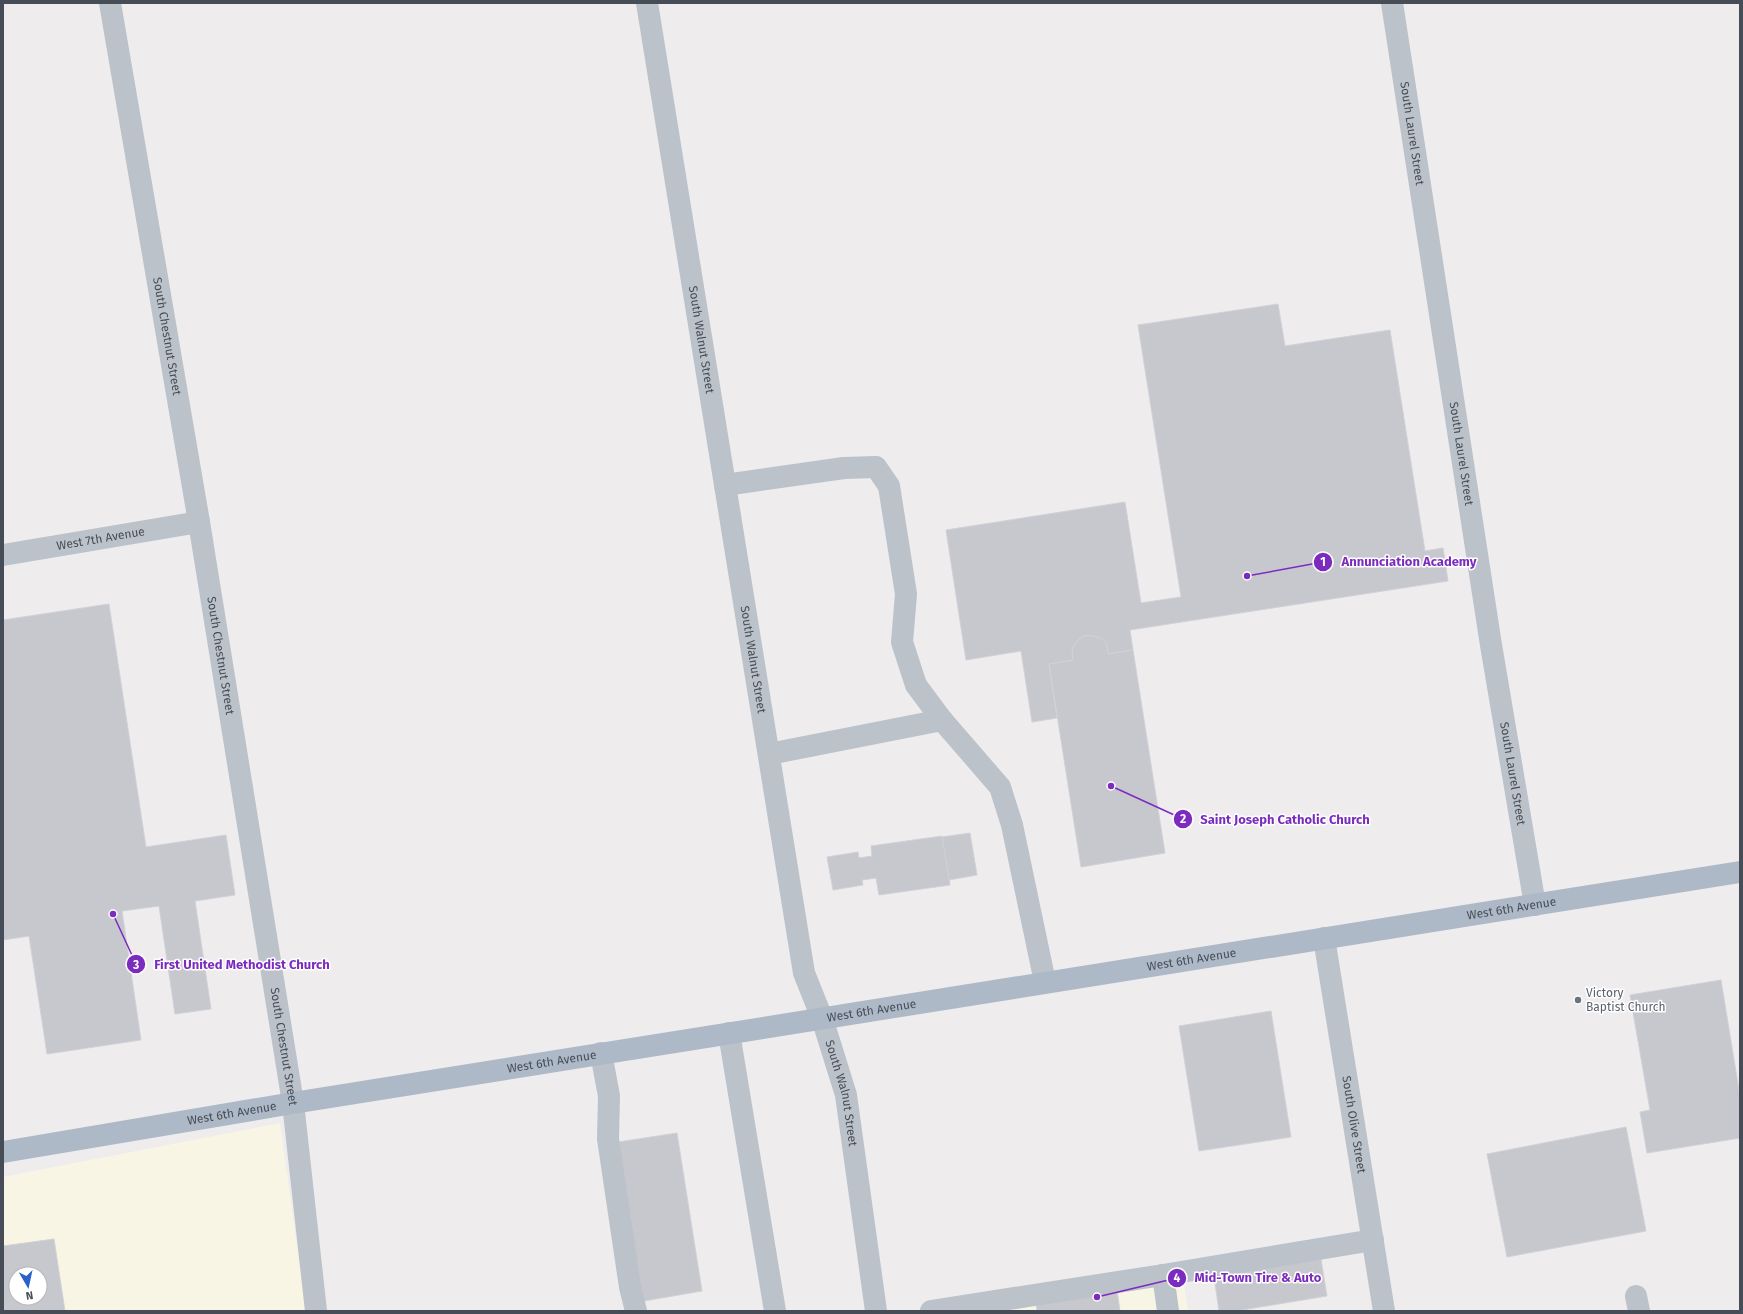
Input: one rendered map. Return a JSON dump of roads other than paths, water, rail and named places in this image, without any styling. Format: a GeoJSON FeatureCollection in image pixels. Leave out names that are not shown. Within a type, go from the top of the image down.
{"type":"FeatureCollection","features":[{"type":"Feature","properties":{"kind":"main road","name":"West 6th Avenue"},"geometry":{"type":"LineString","coordinates":[[3,1152],[602,1053],[1740,872]]}},
{"type":"Feature","properties":{"kind":"street","name":"South Chestnut Street"},"geometry":{"type":"LineString","coordinates":[[110,3],[199,522],[293,1103],[316,1311]]}},
{"type":"Feature","properties":{"kind":"street","name":"South Walnut Street"},"geometry":{"type":"LineString","coordinates":[[647,3],[804,973],[822,1018],[846,1095],[876,1311]]}},
{"type":"Feature","properties":{"kind":"street","name":"South Laurel Street"},"geometry":{"type":"LineString","coordinates":[[1392,3],[1491,645],[1535,905]]}},
{"type":"Feature","properties":{"kind":"street"},"geometry":{"type":"LineString","coordinates":[[725,485],[844,468],[876,467],[889,486],[906,594],[902,642],[916,685],[942,720],[1000,787],[1012,825],[1045,982]]}},
{"type":"Feature","properties":{"kind":"street","name":"West 7th Avenue"},"geometry":{"type":"LineString","coordinates":[[3,555],[199,522]]}},
{"type":"Feature","properties":{"kind":"street"},"geometry":{"type":"LineString","coordinates":[[769,754],[942,720]]}},
{"type":"Feature","properties":{"kind":"street","name":"South Olive Street"},"geometry":{"type":"LineString","coordinates":[[1324,938],[1384,1311]]}},
{"type":"Feature","properties":{"kind":"street"},"geometry":{"type":"LineString","coordinates":[[729,1033],[775,1311]]}},
{"type":"Feature","properties":{"kind":"street"},"geometry":{"type":"LineString","coordinates":[[602,1053],[609,1096],[608,1139],[630,1287],[636,1311]]}},
{"type":"Feature","properties":{"kind":"street"},"geometry":{"type":"LineString","coordinates":[[931,1311],[1163,1275],[1373,1240]]}},
{"type":"Feature","properties":{"kind":"street"},"geometry":{"type":"LineString","coordinates":[[1163,1275],[1168,1311]]}},
{"type":"Feature","properties":{"kind":"place","name":"Annunciation Academy"},"geometry":{"type":"Point","coordinates":[1247,576]}},
{"type":"Feature","properties":{"kind":"place","name":"Saint Joseph Catholic Church"},"geometry":{"type":"Point","coordinates":[1111,786]}},
{"type":"Feature","properties":{"kind":"place","name":"First United Methodist Church"},"geometry":{"type":"Point","coordinates":[113,914]}},
{"type":"Feature","properties":{"kind":"place","name":"Victory Baptist Church"},"geometry":{"type":"Point","coordinates":[1578,1000]}},
{"type":"Feature","properties":{"kind":"place","name":"Mid-Town Tire & Auto"},"geometry":{"type":"Point","coordinates":[1097,1297]}}]}
